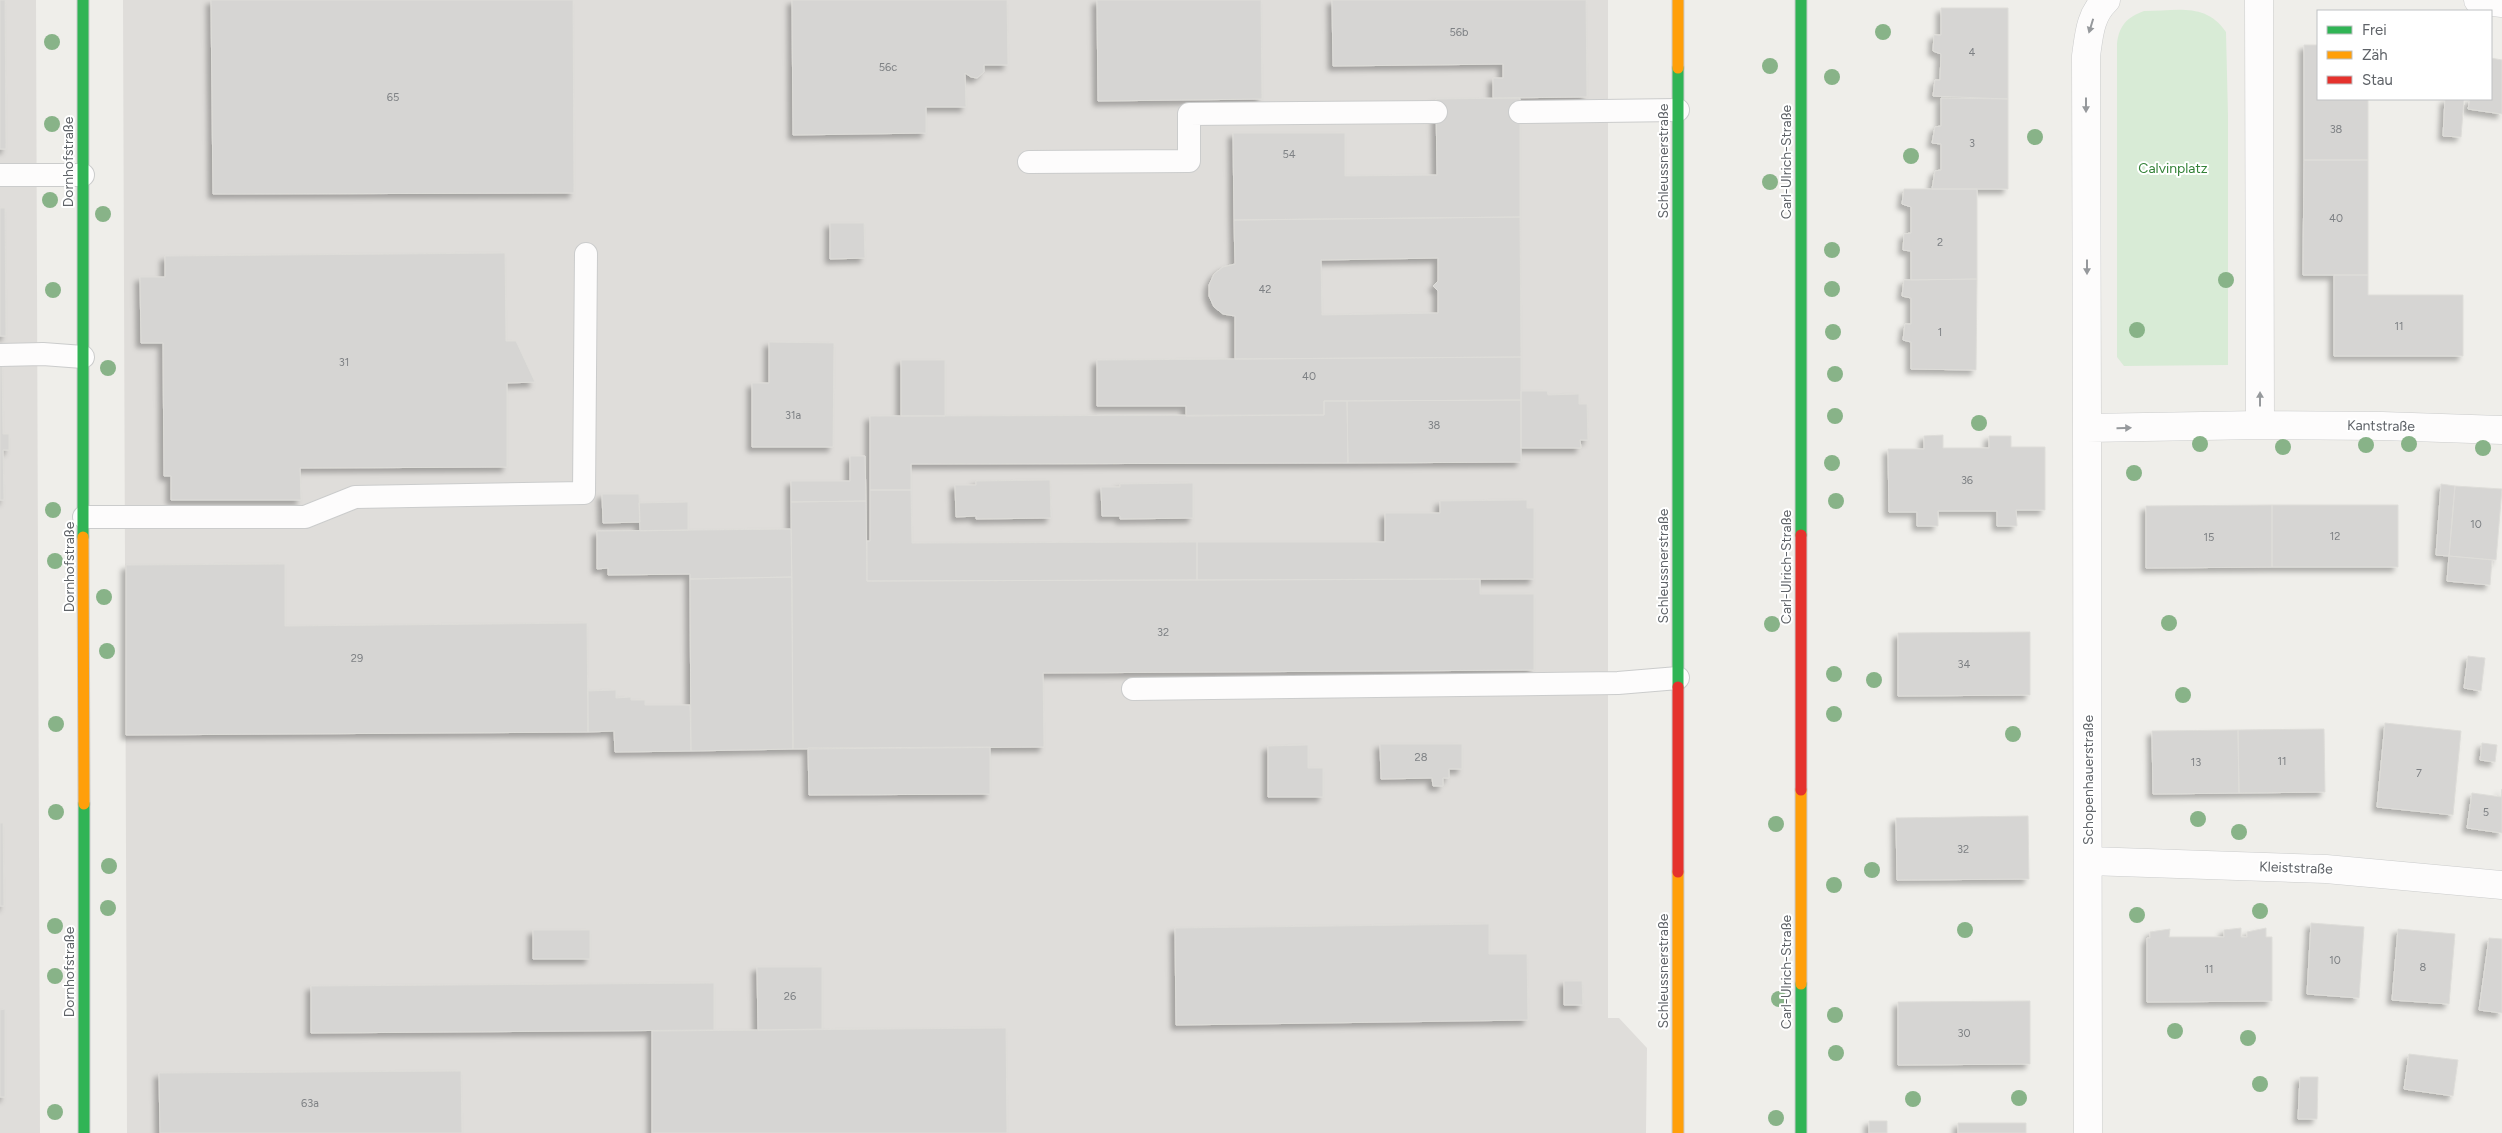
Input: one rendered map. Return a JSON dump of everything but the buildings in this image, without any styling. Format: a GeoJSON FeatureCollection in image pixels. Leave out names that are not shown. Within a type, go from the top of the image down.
{"type":"FeatureCollection","features":[{"type":"Feature","properties":{"kind":"street","name":"Dornhofstraße"},"geometry":{"type":"LineString","coordinates":[[83,0],[84,1133]]}},
{"type":"Feature","properties":{"kind":"street","name":"Schleussnerstraße"},"geometry":{"type":"LineString","coordinates":[[1678,0],[1678,1133]]}},
{"type":"Feature","properties":{"kind":"street","name":"Carl-Ulrich-Straße"},"geometry":{"type":"LineString","coordinates":[[1800,0],[1802,1133]]}},
{"type":"Feature","properties":{"kind":"street"},"geometry":{"type":"LineString","coordinates":[[2106,0],[2100,6],[2090,25],[2086,56],[2087,428],[2260,426],[2259,0]]}},
{"type":"Feature","properties":{"kind":"street"},"geometry":{"type":"LineString","coordinates":[[2478,0],[2502,3]]}},
{"type":"Feature","properties":{"kind":"street","name":"Kantstraße"},"geometry":{"type":"LineString","coordinates":[[2260,426],[2402,426],[2502,430]]}},
{"type":"Feature","properties":{"kind":"street","name":"Schopenhauerstraße"},"geometry":{"type":"LineString","coordinates":[[2087,428],[2088,1133]]}},
{"type":"Feature","properties":{"kind":"street","name":"Kleiststraße"},"geometry":{"type":"LineString","coordinates":[[2088,861],[2326,868],[2502,885]]}},
{"type":"Feature","properties":{"kind":"lane"},"geometry":{"type":"LineString","coordinates":[[1520,112],[1678,110]]}},
{"type":"Feature","properties":{"kind":"lane"},"geometry":{"type":"LineString","coordinates":[[1029,162],[1189,161],[1189,114],[1436,112]]}},
{"type":"Feature","properties":{"kind":"lane"},"geometry":{"type":"LineString","coordinates":[[0,175],[83,175]]}},
{"type":"Feature","properties":{"kind":"lane"},"geometry":{"type":"LineString","coordinates":[[84,517],[305,517],[355,497],[584,493],[586,254]]}},
{"type":"Feature","properties":{"kind":"lane"},"geometry":{"type":"LineString","coordinates":[[0,355],[43,354],[83,357]]}},
{"type":"Feature","properties":{"kind":"lane"},"geometry":{"type":"LineString","coordinates":[[1133,689],[1618,683],[1678,678]]}},
{"type":"Feature","properties":{"kind":"shaded area"},"geometry":{"type":"Polygon","coordinates":[[[0,0],[36,0],[40,1133],[0,1133],[0,0]]]}},
{"type":"Feature","properties":{"kind":"shaded area"},"geometry":{"type":"Polygon","coordinates":[[[123,0],[1608,0],[1608,1018],[1619,1018],[1647,1048],[1646,1133],[127,1133],[123,0]]]}},
{"type":"Feature","properties":{"kind":"green space","name":"Calvinplatz"},"geometry":{"type":"Polygon","coordinates":[[[2190,10],[2200,12],[2218,22],[2226,32],[2228,365],[2124,366],[2117,357],[2117,44],[2125,23],[2133,16],[2144,11],[2190,10]]]}},
{"type":"Feature","properties":{"kind":"traffic: fast"},"geometry":{"type":"LineString","coordinates":[[83,0],[83,537]]}},
{"type":"Feature","properties":{"kind":"traffic: fast"},"geometry":{"type":"LineString","coordinates":[[1801,0],[1801,535]]}},
{"type":"Feature","properties":{"kind":"traffic: fast"},"geometry":{"type":"LineString","coordinates":[[1678,68],[1678,687]]}},
{"type":"Feature","properties":{"kind":"traffic: fast"},"geometry":{"type":"LineString","coordinates":[[84,804],[84,1133]]}},
{"type":"Feature","properties":{"kind":"traffic: fast"},"geometry":{"type":"LineString","coordinates":[[1801,984],[1801,1133]]}},
{"type":"Feature","properties":{"kind":"traffic: slow"},"geometry":{"type":"LineString","coordinates":[[1678,0],[1678,68]]}},
{"type":"Feature","properties":{"kind":"traffic: slow"},"geometry":{"type":"LineString","coordinates":[[83,537],[84,804]]}},
{"type":"Feature","properties":{"kind":"traffic: slow"},"geometry":{"type":"LineString","coordinates":[[1801,790],[1801,984]]}},
{"type":"Feature","properties":{"kind":"traffic: slow"},"geometry":{"type":"LineString","coordinates":[[1678,872],[1678,1133]]}},
{"type":"Feature","properties":{"kind":"traffic: jam"},"geometry":{"type":"LineString","coordinates":[[1801,535],[1801,790]]}},
{"type":"Feature","properties":{"kind":"traffic: jam"},"geometry":{"type":"LineString","coordinates":[[1678,687],[1678,872]]}}]}
